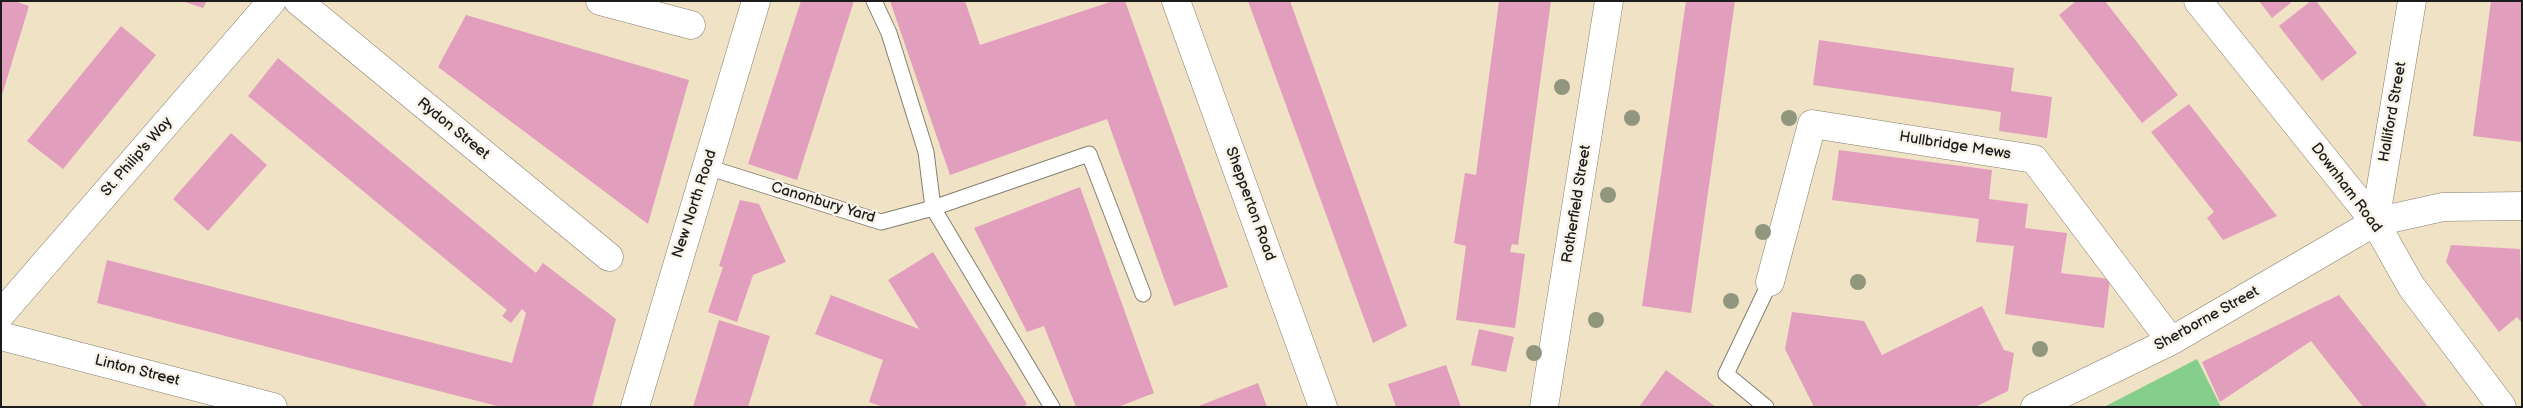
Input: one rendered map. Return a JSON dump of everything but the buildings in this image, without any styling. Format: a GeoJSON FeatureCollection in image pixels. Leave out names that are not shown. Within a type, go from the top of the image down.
{"type":"FeatureCollection","features":[{"type":"Feature","properties":{"kind":"street","name":"St. Philip's Way"},"geometry":{"type":"LineString","coordinates":[[1,314],[272,1]]}},
{"type":"Feature","properties":{"kind":"street","name":"Rydon Street"},"geometry":{"type":"LineString","coordinates":[[298,1],[609,257]]}},
{"type":"Feature","properties":{"kind":"street"},"geometry":{"type":"LineString","coordinates":[[600,1],[691,25]]}},
{"type":"Feature","properties":{"kind":"street","name":"New North Road"},"geometry":{"type":"LineString","coordinates":[[635,407],[756,1]]}},
{"type":"Feature","properties":{"kind":"street","name":"Shepperton Road"},"geometry":{"type":"LineString","coordinates":[[1176,1],[1324,407]]}},
{"type":"Feature","properties":{"kind":"street","name":"Rotherfield Street"},"geometry":{"type":"LineString","coordinates":[[1544,407],[1609,1]]}},
{"type":"Feature","properties":{"kind":"street","name":"Downham Road"},"geometry":{"type":"LineString","coordinates":[[2198,1],[2374,222],[2411,286],[2502,407]]}},
{"type":"Feature","properties":{"kind":"street","name":"Halliford Street"},"geometry":{"type":"LineString","coordinates":[[2374,222],[2412,1]]}},
{"type":"Feature","properties":{"kind":"street","name":"Hullbridge Mews"},"geometry":{"type":"LineString","coordinates":[[1770,282],[1812,124],[2034,159],[2171,341]]}},
{"type":"Feature","properties":{"kind":"street","name":"Sherborne Street"},"geometry":{"type":"LineString","coordinates":[[2035,407],[2171,341],[2374,222],[2443,207],[2522,206]]}},
{"type":"Feature","properties":{"kind":"street","name":"Linton Street"},"geometry":{"type":"LineString","coordinates":[[1,336],[226,400],[273,407]]}},
{"type":"Feature","properties":{"kind":"lane"},"geometry":{"type":"LineString","coordinates":[[874,1],[889,33],[926,152],[933,208],[1052,407]]}},
{"type":"Feature","properties":{"kind":"lane","name":"Canonbury Yard"},"geometry":{"type":"LineString","coordinates":[[707,167],[881,222],[933,208],[1089,154],[1143,294]]}},
{"type":"Feature","properties":{"kind":"lane"},"geometry":{"type":"LineString","coordinates":[[1766,407],[1726,374],[1770,282]]}},
{"type":"Feature","properties":{"kind":"green space"},"geometry":{"type":"Polygon","coordinates":[[[2197,359],[2221,407],[2104,407],[2197,359]]]}}]}
